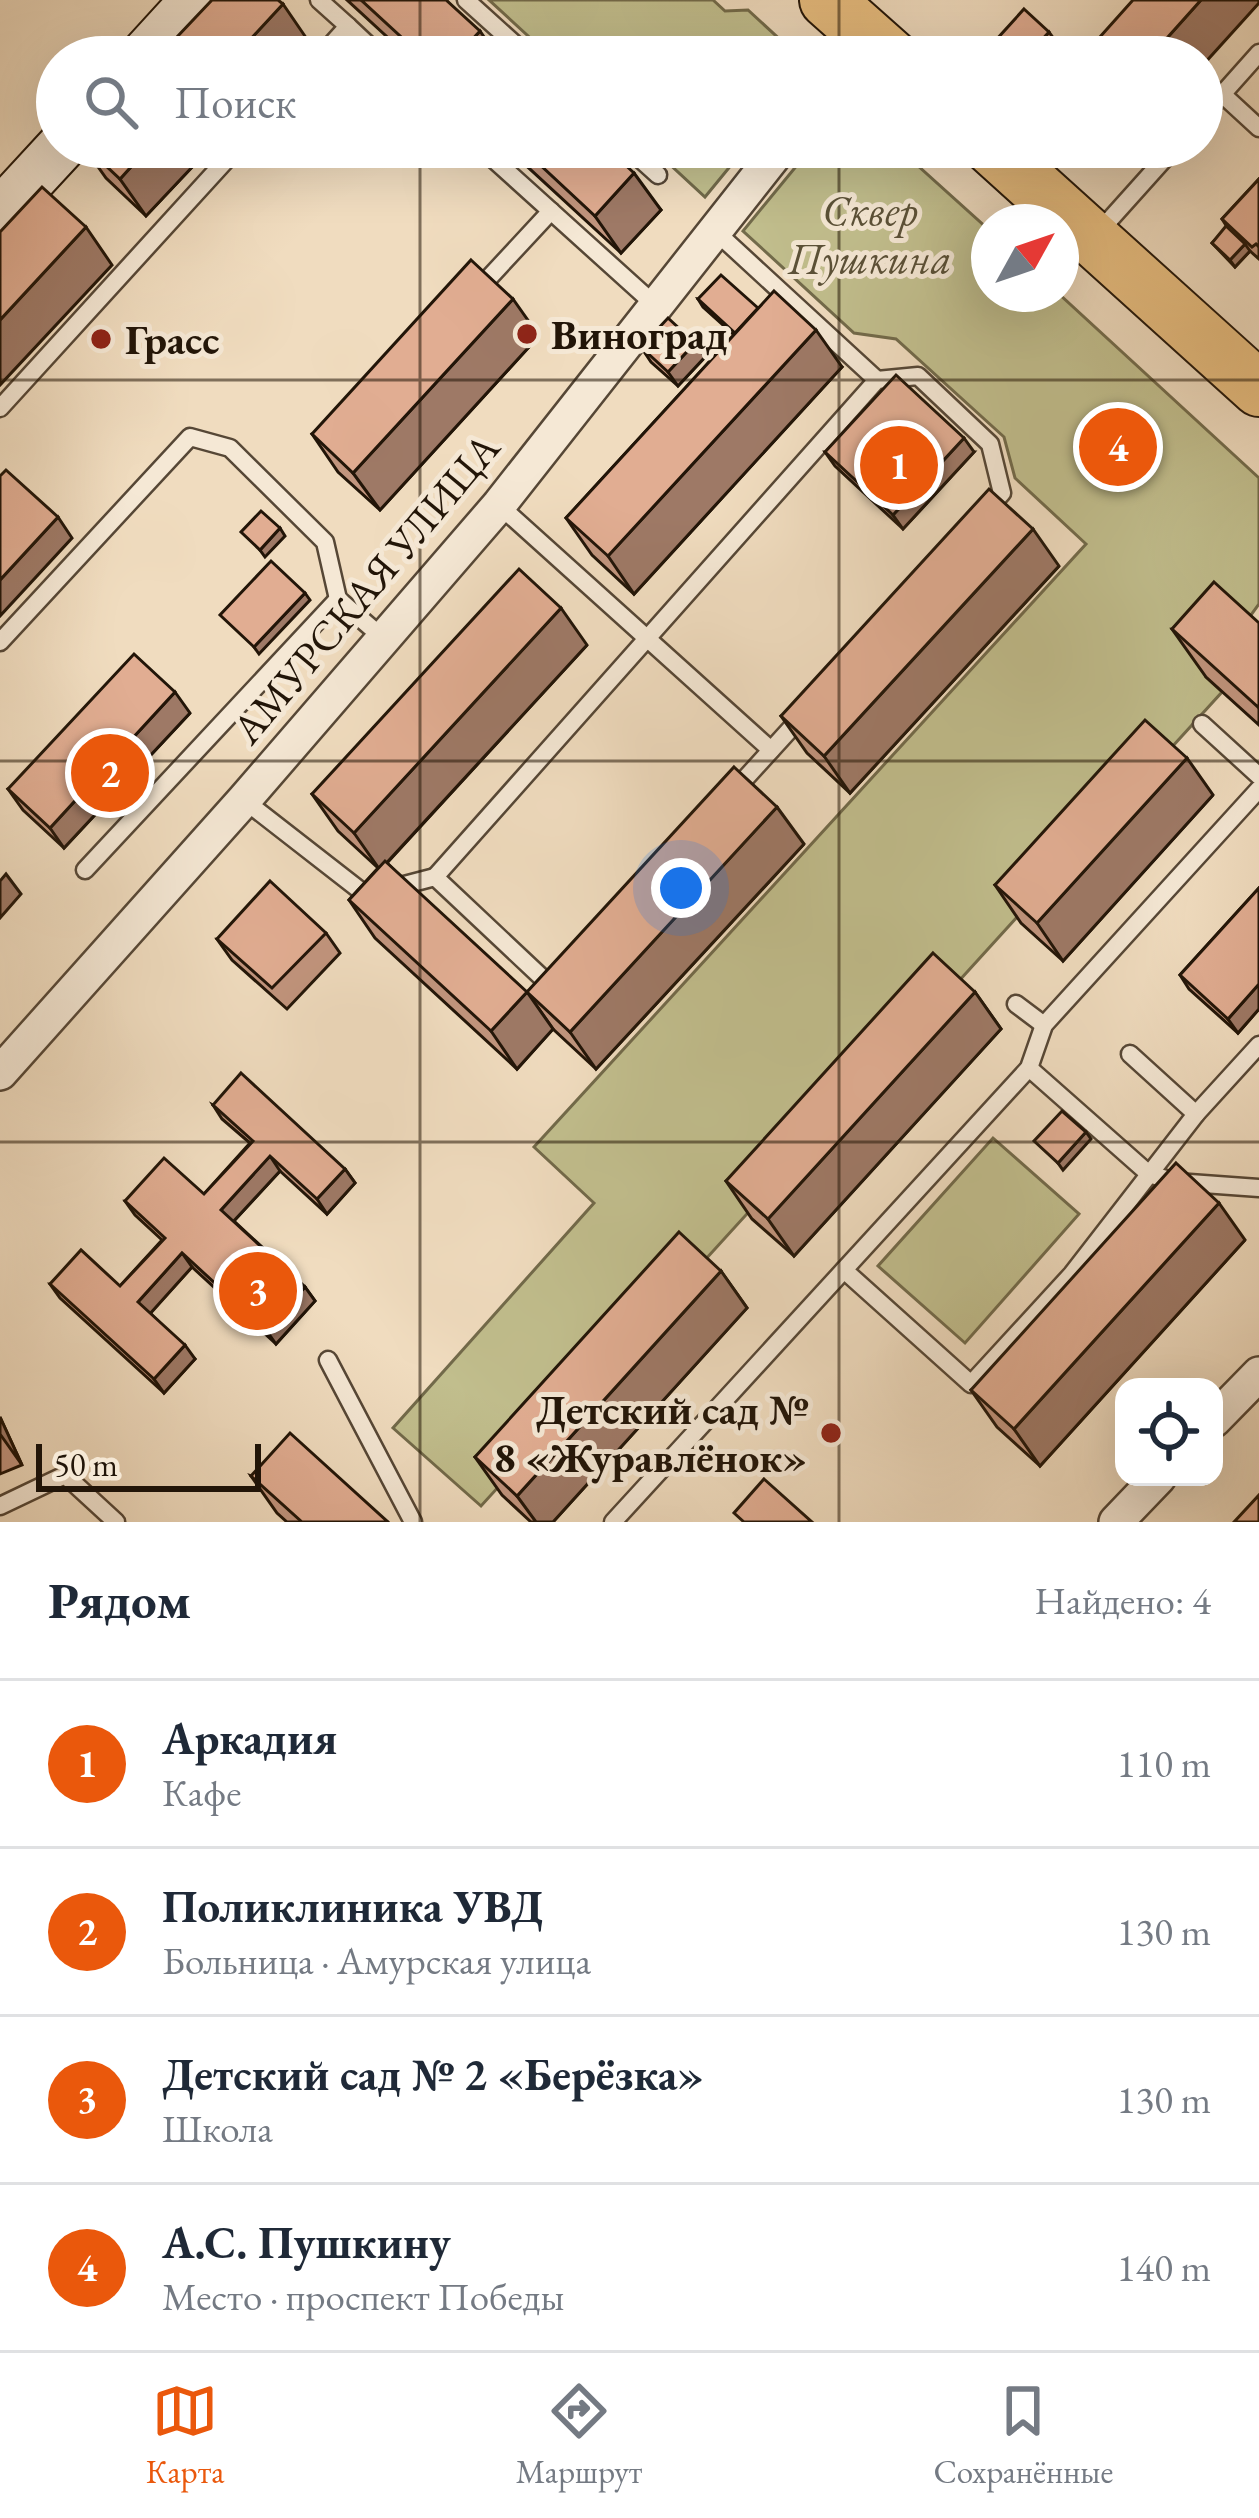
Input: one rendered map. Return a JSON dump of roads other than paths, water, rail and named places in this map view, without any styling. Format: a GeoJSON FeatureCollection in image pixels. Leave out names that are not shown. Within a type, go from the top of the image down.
{"type":"FeatureCollection","features":[{"type":"Feature","properties":{"kind":"main road"},"geometry":{"type":"LineString","coordinates":[[162,36],[195,0]]}},
{"type":"Feature","properties":{"kind":"main road"},"geometry":{"type":"LineString","coordinates":[[827,0],[859,36]]}},
{"type":"Feature","properties":{"kind":"main road"},"geometry":{"type":"LineString","coordinates":[[0,213],[42,168]]}},
{"type":"Feature","properties":{"kind":"main road"},"geometry":{"type":"LineString","coordinates":[[1014,168],[1259,389]]}},
{"type":"Feature","properties":{"kind":"street","name":"АМУРСКАЯ УЛИЦА"},"geometry":{"type":"LineString","coordinates":[[0,1072],[500,505],[764,168]]}},
{"type":"Feature","properties":{"kind":"street"},"geometry":{"type":"LineString","coordinates":[[1223,1411],[1259,1374]]}},
{"type":"Feature","properties":{"kind":"street"},"geometry":{"type":"LineString","coordinates":[[1115,1522],[1150,1486]]}},
{"type":"Feature","properties":{"kind":"lane"},"geometry":{"type":"LineString","coordinates":[[320,0],[359,36]]}},
{"type":"Feature","properties":{"kind":"lane"},"geometry":{"type":"LineString","coordinates":[[466,0],[506,36]]}},
{"type":"Feature","properties":{"kind":"lane"},"geometry":{"type":"LineString","coordinates":[[339,36],[348,26]]}},
{"type":"Feature","properties":{"kind":"lane"},"geometry":{"type":"LineString","coordinates":[[1223,93],[1259,53]]}},
{"type":"Feature","properties":{"kind":"lane"},"geometry":{"type":"LineString","coordinates":[[1223,95],[1259,128]]}},
{"type":"Feature","properties":{"kind":"lane"},"geometry":{"type":"LineString","coordinates":[[0,408],[219,168]]}},
{"type":"Feature","properties":{"kind":"lane"},"geometry":{"type":"LineString","coordinates":[[503,168],[655,305]]}},
{"type":"Feature","properties":{"kind":"lane"},"geometry":{"type":"LineString","coordinates":[[650,168],[658,175]]}},
{"type":"Feature","properties":{"kind":"lane"},"geometry":{"type":"LineString","coordinates":[[1093,239],[1156,168]]}},
{"type":"Feature","properties":{"kind":"lane"},"geometry":{"type":"LineString","coordinates":[[457,313],[550,211]]}},
{"type":"Feature","properties":{"kind":"lane"},"geometry":{"type":"LineString","coordinates":[[714,230],[877,380]]}},
{"type":"Feature","properties":{"kind":"lane"},"geometry":{"type":"LineString","coordinates":[[244,800],[366,895],[435,877],[877,380],[918,376],[990,444],[1002,493],[971,527]]}},
{"type":"Feature","properties":{"kind":"lane"},"geometry":{"type":"LineString","coordinates":[[0,642],[190,437],[230,448],[325,542],[338,599],[383,638]]}},
{"type":"Feature","properties":{"kind":"lane"},"geometry":{"type":"LineString","coordinates":[[500,505],[771,750]]}},
{"type":"Feature","properties":{"kind":"lane"},"geometry":{"type":"LineString","coordinates":[[85,871],[338,599]]}},
{"type":"Feature","properties":{"kind":"lane"},"geometry":{"type":"LineString","coordinates":[[724,801],[818,699]]}},
{"type":"Feature","properties":{"kind":"lane"},"geometry":{"type":"LineString","coordinates":[[1202,724],[1259,776]]}},
{"type":"Feature","properties":{"kind":"lane"},"geometry":{"type":"LineString","coordinates":[[613,1522],[1029,1069],[1044,1024],[1259,789]]}},
{"type":"Feature","properties":{"kind":"lane"},"geometry":{"type":"LineString","coordinates":[[435,877],[551,989],[567,972]]}},
{"type":"Feature","properties":{"kind":"lane"},"geometry":{"type":"LineString","coordinates":[[1016,1004],[1044,1024]]}},
{"type":"Feature","properties":{"kind":"lane"},"geometry":{"type":"LineString","coordinates":[[844,1270],[971,1384],[1072,1274],[1196,1114],[1259,1045]]}},
{"type":"Feature","properties":{"kind":"lane"},"geometry":{"type":"LineString","coordinates":[[1130,1054],[1196,1114]]}},
{"type":"Feature","properties":{"kind":"lane"},"geometry":{"type":"LineString","coordinates":[[1029,1069],[1150,1174],[1176,1182],[1259,1188]]}},
{"type":"Feature","properties":{"kind":"lane"},"geometry":{"type":"LineString","coordinates":[[328,1360],[413,1522]]}},
{"type":"Feature","properties":{"kind":"lane"},"geometry":{"type":"LineString","coordinates":[[0,1506],[64,1475],[116,1522]]}},
{"type":"Feature","properties":{"kind":"place","name":"Виноград"},"geometry":{"type":"Point","coordinates":[527,334]}},
{"type":"Feature","properties":{"kind":"place","name":"Грасс"},"geometry":{"type":"Point","coordinates":[101,339]}},
{"type":"Feature","properties":{"kind":"place","name":"А.С. Пушкину"},"geometry":{"type":"Point","coordinates":[1118,447]}},
{"type":"Feature","properties":{"kind":"place","name":"Аркадия"},"geometry":{"type":"Point","coordinates":[899,465]}},
{"type":"Feature","properties":{"kind":"place","name":"Поликлиника УВД"},"geometry":{"type":"Point","coordinates":[110,773]}},
{"type":"Feature","properties":{"kind":"place","name":"Детский сад № 2 «Берёзка»"},"geometry":{"type":"Point","coordinates":[258,1291]}},
{"type":"Feature","properties":{"kind":"place","name":"Детский сад № 8 «Журавлёнок»"},"geometry":{"type":"Point","coordinates":[831,1433]}},
{"type":"Feature","properties":{"kind":"park label","name":"Сквер Пушкина"},"geometry":{"type":"Point","coordinates":[870,234]}}]}
